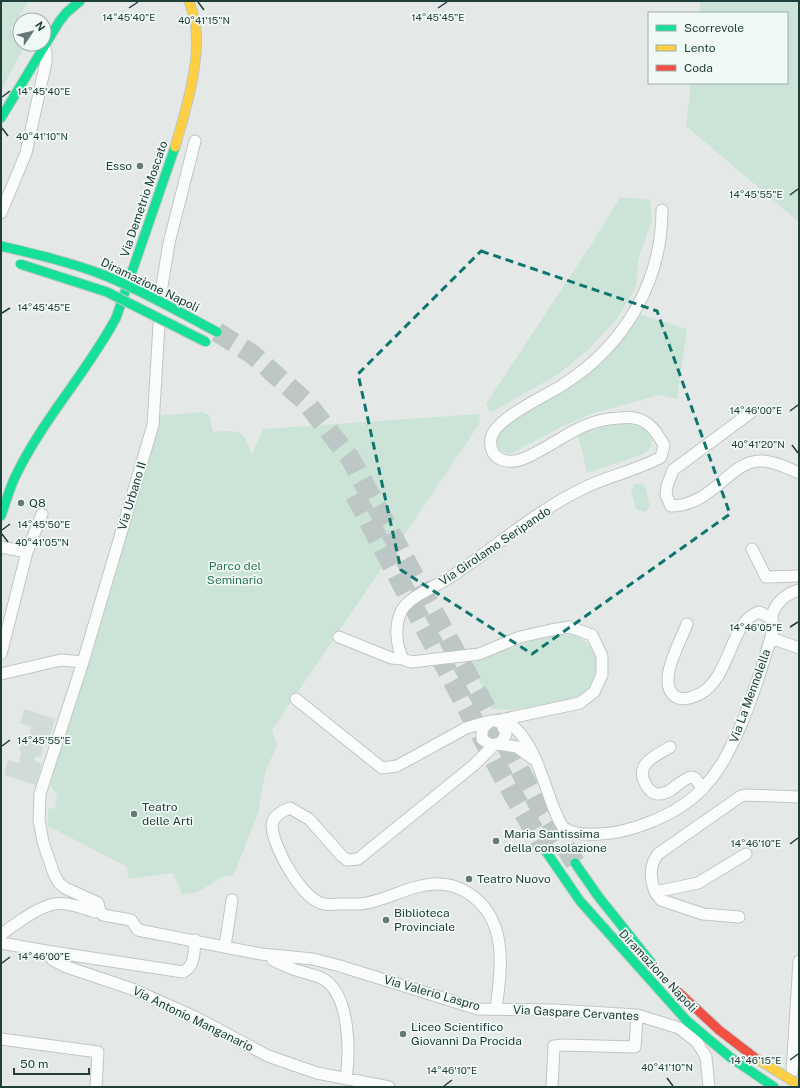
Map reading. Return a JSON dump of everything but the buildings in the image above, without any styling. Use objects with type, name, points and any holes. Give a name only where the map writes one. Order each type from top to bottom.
[{"type":"main road","points":[[52,33],[66,13],[80,1]]},
{"type":"main road","name":"Via Demetrio Moscato","points":[[1,516],[16,474],[27,455],[81,371],[103,342],[116,318],[174,153],[187,104],[196,44],[195,16],[189,1]]},
{"type":"main road","points":[[1,118],[40,52]]},
{"type":"main road","name":"Diramazione Napoli","points":[[1,246],[60,260],[103,275],[162,302],[217,332]]},
{"type":"main road","name":"Diramazione Napoli","points":[[8,261],[72,279],[107,292],[211,345]]},
{"type":"main road","name":"Diramazione Napoli","points":[[545,850],[580,901],[666,999],[708,1040],[749,1071],[774,1087]]},
{"type":"main road","name":"Diramazione Napoli","points":[[575,863],[624,930],[662,975]]},
{"type":"main road","name":"Diramazione Napoli","points":[[674,988],[733,1042],[756,1060],[799,1085]]},
{"type":"street","points":[[1,213],[22,166],[46,62],[46,52]]},
{"type":"street","points":[[161,292],[169,243],[195,141]]},
{"type":"street","name":"Via Girolamo Seripando","points":[[403,659],[399,652],[397,620],[407,603],[450,577],[528,521],[582,488],[648,464],[660,457],[664,446],[655,431],[645,422],[630,417],[604,418],[577,427],[526,458],[510,462],[496,458],[490,450],[491,437],[499,425],[512,414],[565,384],[600,355],[624,329],[641,303],[660,246],[662,210]]},
{"type":"street","name":"Via Urbano II","points":[[100,911],[98,903],[65,888],[59,883],[54,874],[43,842],[39,820],[40,794],[83,662],[153,426],[159,325]]},
{"type":"street","points":[[750,413],[673,470],[666,495],[671,506],[684,506],[704,497],[744,464],[761,460],[799,473]]},
{"type":"street","points":[[1,654],[27,552],[42,514]]},
{"type":"street","points":[[1,547],[27,552]]},
{"type":"street","points":[[752,549],[766,577],[799,576]]},
{"type":"street","name":"Via La Mennolella","points":[[495,722],[515,728],[528,743],[559,821],[564,827],[573,832],[597,835],[628,831],[672,811],[703,789],[716,774],[735,740],[771,638],[774,610],[780,600],[799,590]]},
{"type":"street","points":[[687,624],[673,659],[667,683],[671,693],[679,698],[692,697],[706,690],[713,683],[725,665],[747,618],[759,612],[772,618]]},
{"type":"street","points":[[296,699],[382,768],[397,766],[466,728],[531,715],[580,703],[594,692],[602,675],[602,656],[592,635],[570,627],[520,637],[479,654],[419,662],[410,662],[403,659],[391,658],[339,637]]},
{"type":"street","points":[[771,638],[799,648]]},
{"type":"street","points":[[1,674],[61,660],[83,662]]},
{"type":"street","points":[[466,728],[474,729],[481,734],[487,744],[499,742],[531,715]]},
{"type":"street","points":[[474,765],[481,748],[481,734],[495,722]]},
{"type":"street","points":[[495,722],[505,730],[499,742]]},
{"type":"street","name":"Via La Mennolella","points":[[499,742],[523,749],[536,761]]},
{"type":"street","name":"Via Valerio Laspro","points":[[261,954],[313,959],[478,1009],[496,1008],[499,942],[493,918],[477,899],[463,889],[441,884],[423,885],[362,904],[324,904],[311,898],[298,885],[280,850],[272,826],[275,817],[290,808],[309,819],[347,860],[358,859],[474,765],[499,742]]},
{"type":"street","points":[[670,748],[646,761],[643,766],[642,772],[644,780],[649,790],[657,794],[666,793],[691,777],[694,778],[703,789]]},
{"type":"street","points":[[739,917],[703,914],[661,900],[655,892],[651,882],[652,863],[658,854],[741,796],[799,797]]},
{"type":"street","points":[[655,892],[698,883],[746,854]]},
{"type":"street","points":[[225,946],[232,900]]},
{"type":"street","points":[[1,936],[43,906],[66,903],[95,912],[100,911],[108,917],[131,920],[138,930],[261,954],[293,969],[311,974],[325,980],[336,990],[342,1008],[347,1038],[349,1059],[346,1079]]},
{"type":"street","points":[[46,952],[183,972],[193,963],[195,940]]},
{"type":"street","name":"Via Antonio Manganario","points":[[1,943],[46,952],[53,960],[64,966],[132,989],[197,1018],[268,1056],[310,1071],[389,1087]]},
{"type":"street","points":[[792,1072],[799,961]]},
{"type":"street","name":"Via Gaspare Cervantes","points":[[496,1008],[638,1014],[679,1028],[698,1042],[706,1057],[709,1087]]},
{"type":"street","points":[[552,1087],[554,1046],[635,1047],[638,1014]]},
{"type":"street","points":[[1,1039],[98,1052],[96,1087]]},
{"type":"highlighted area","points":[[481,251],[657,311],[730,514],[532,654],[401,570],[358,374]]},
{"type":"shaded area","points":[[24,709],[55,719],[49,740],[42,738],[40,744],[43,745],[41,756],[35,757],[34,761],[42,764],[36,785],[4,775],[8,760],[19,763],[22,751],[19,750],[22,739],[28,740],[31,727],[20,723]]},
{"type":"green space","points":[[1,1],[29,1],[22,12],[12,12],[12,52],[21,52],[1,91]]},
{"type":"green space","points":[[700,1],[799,1],[799,222],[686,126],[691,84],[788,84],[788,12],[699,12]]},
{"type":"green space","points":[[620,197],[650,200],[652,221],[638,260],[636,287],[616,320],[588,350],[557,375],[490,413],[486,404],[596,237]]},
{"type":"green space","points":[[638,314],[687,329],[677,399],[659,395],[594,413],[565,425],[510,454],[504,452],[498,447],[498,436],[503,427],[618,343],[632,326]]},
{"type":"green space","name":"Parco del Seminario","points":[[203,412],[209,415],[213,432],[229,431],[239,433],[246,440],[252,455],[263,429],[479,414],[480,423],[272,730],[277,745],[265,773],[258,813],[234,875],[222,877],[198,892],[182,895],[173,873],[128,879],[127,867],[48,826],[48,809],[55,808],[57,795],[49,783],[156,416]]},
{"type":"green space","points":[[616,423],[635,425],[646,430],[652,441],[649,449],[641,455],[587,473],[578,434]]},
{"type":"green space","points":[[635,484],[642,484],[646,488],[650,507],[645,512],[636,509],[631,490]]},
{"type":"green space","points":[[572,634],[582,639],[589,646],[594,654],[596,663],[596,672],[593,681],[581,698],[513,710],[491,709],[472,663],[539,638]]},
{"type":"tunnel","points":[[217,332],[252,354],[306,402],[350,458],[537,802],[575,863]]},
{"type":"tunnel","points":[[355,495],[501,773],[545,850]]},
{"type":"traffic: fast","points":[[1,118],[59,22],[66,13],[80,1]]},
{"type":"traffic: fast","points":[[1,516],[12,483],[28,453],[105,338],[116,318],[175,147]]},
{"type":"traffic: fast","points":[[1,246],[39,255],[101,274],[146,294],[217,332]]},
{"type":"traffic: fast","points":[[20,264],[107,292],[206,342]]},
{"type":"traffic: fast","points":[[545,850],[580,901],[687,1021],[730,1057],[774,1087]]},
{"type":"traffic: fast","points":[[575,863],[598,896],[653,965]]},
{"type":"traffic: slow","points":[[175,147],[191,85],[196,52],[197,36],[189,1]]},
{"type":"traffic: slow","points":[[754,1057],[799,1085]]},
{"type":"traffic: jam","points":[[676,990],[719,1030],[754,1057]]},
{"type":"place","name":"Esso","points":[[140,166]]},
{"type":"place","name":"Q8","points":[[21,503]]},
{"type":"place","name":"Teatro delle Arti","points":[[134,814]]},
{"type":"place","name":"Maria Santissima della consolazione","points":[[496,841]]},
{"type":"place","name":"Teatro Nuovo","points":[[469,879]]},
{"type":"place","name":"Biblioteca Provinciale","points":[[386,920]]},
{"type":"place","name":"Liceo Scientifico Giovanni Da Procida","points":[[403,1034]]}]
